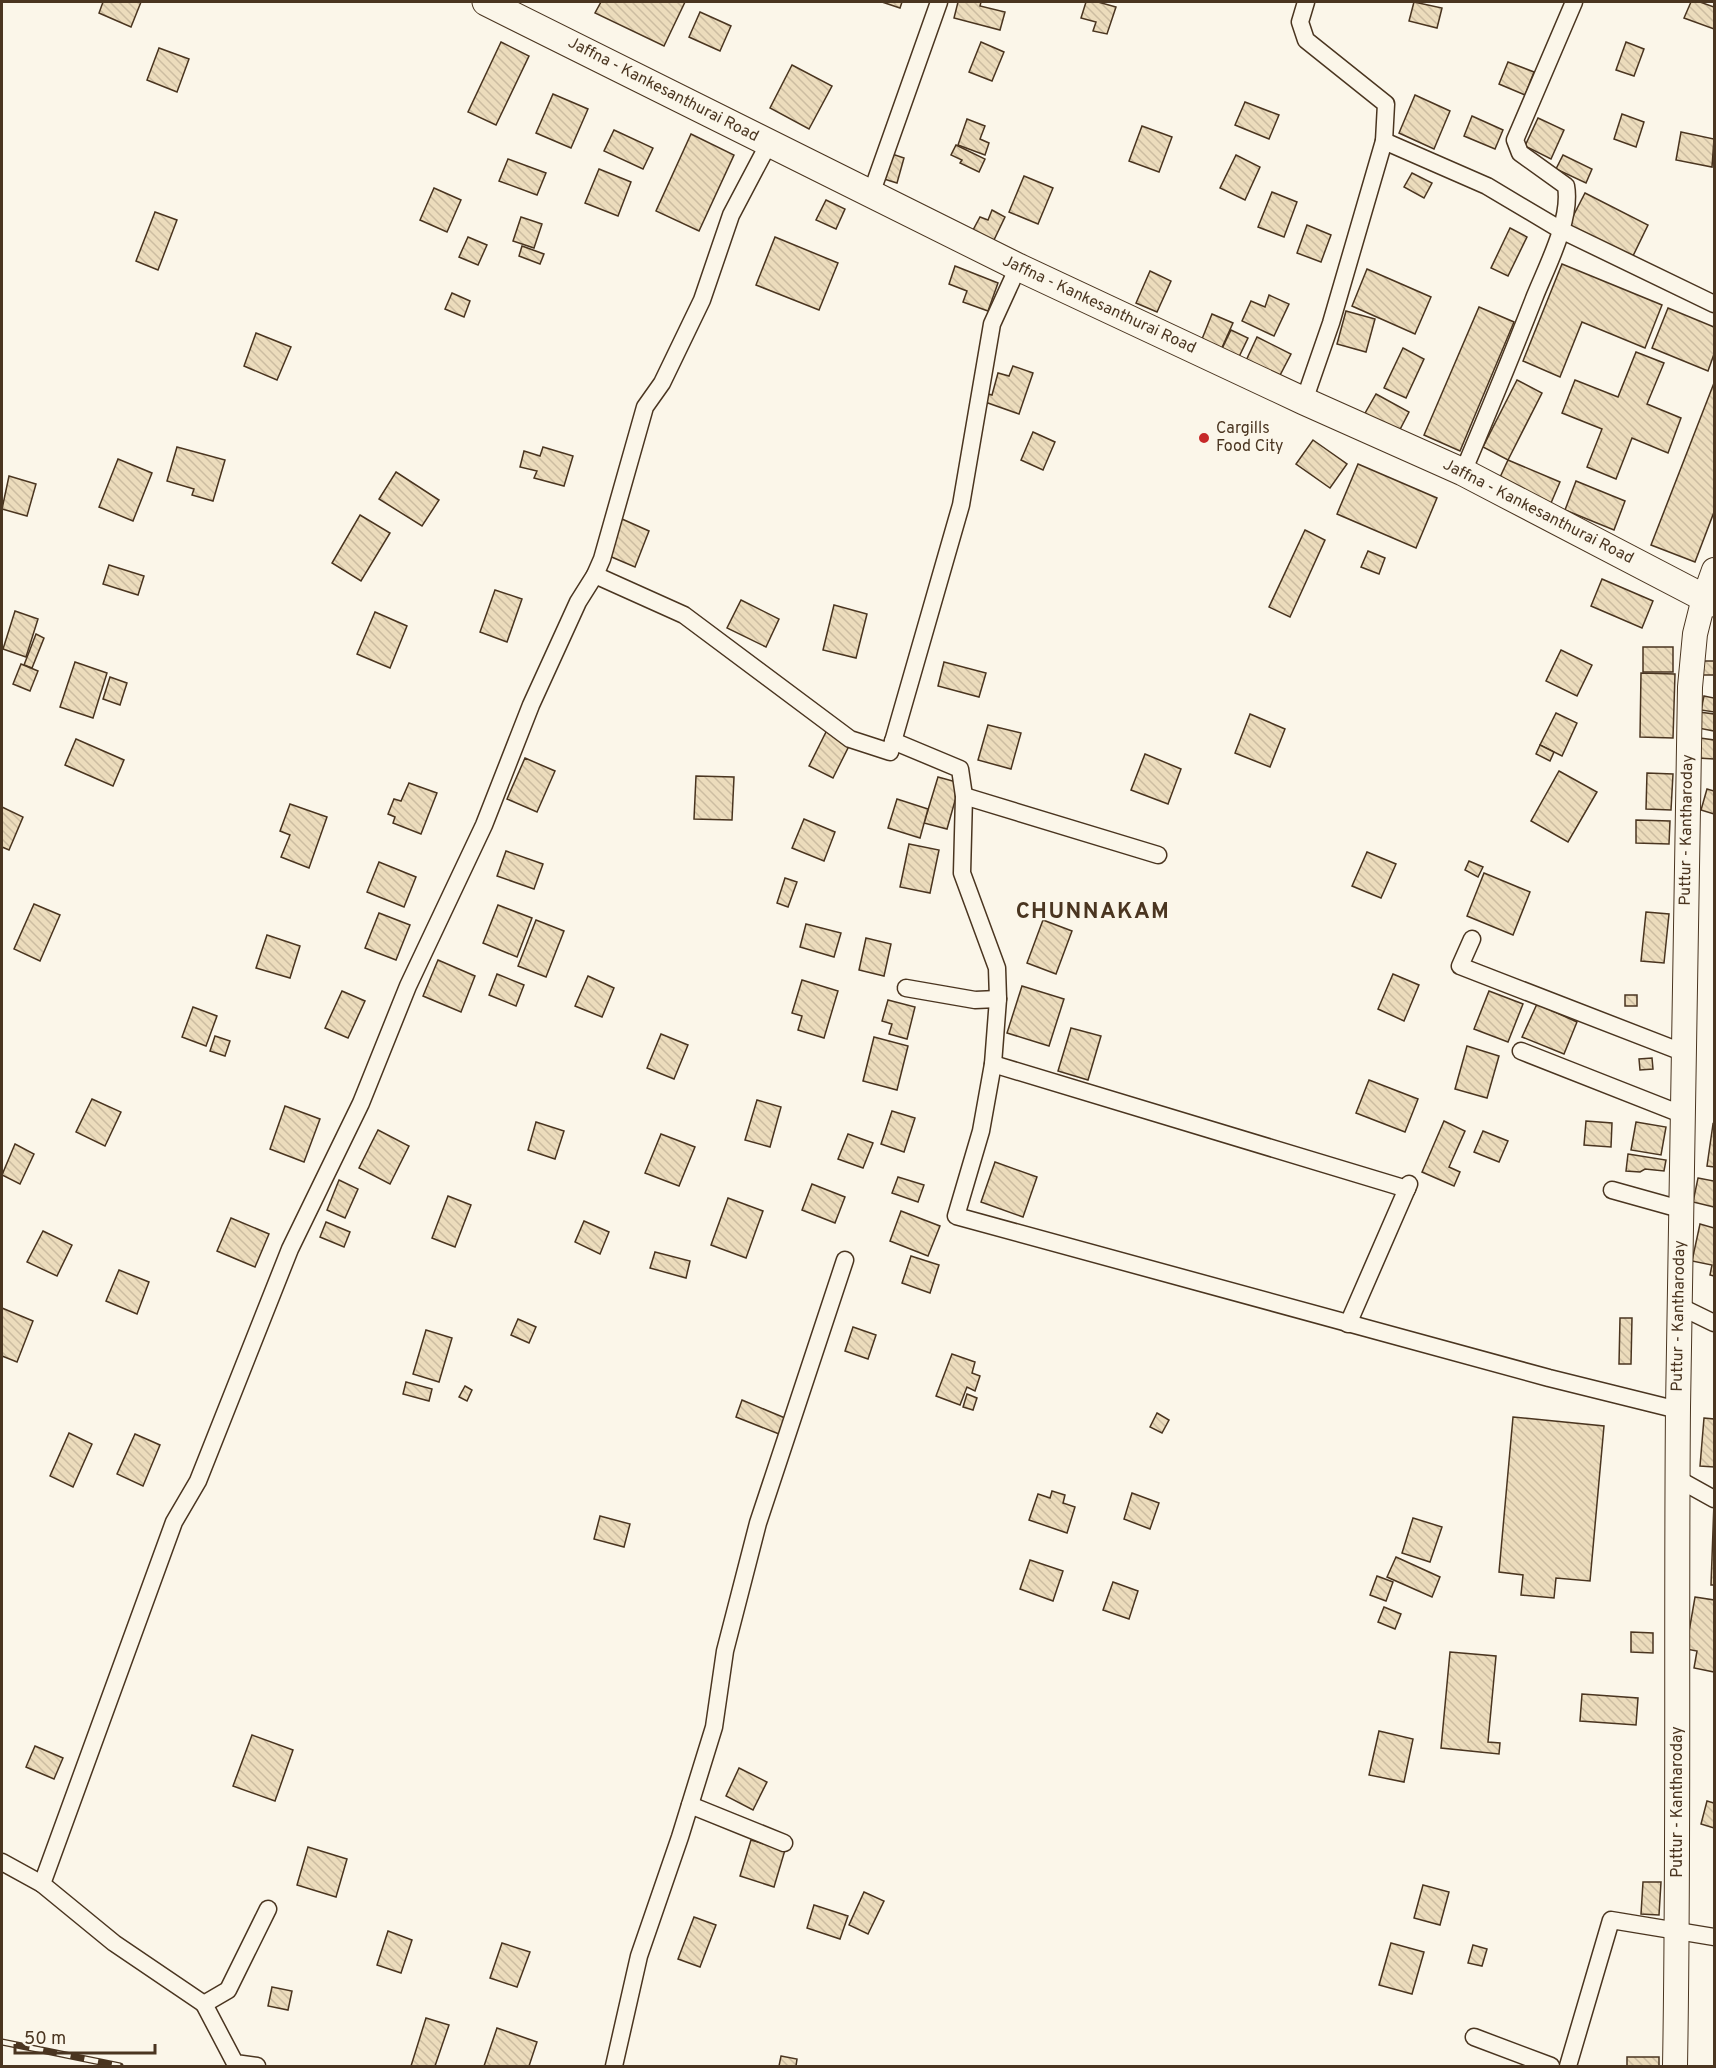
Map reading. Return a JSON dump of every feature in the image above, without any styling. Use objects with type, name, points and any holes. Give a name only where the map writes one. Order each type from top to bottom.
[{"type":"main road","name":"Jaffna - Kankesanthurai Road","points":[[486,2],[1018,267],[1304,401],[1463,472],[1709,601]]},
{"type":"main road","name":"Puttur - Kantharoday","points":[[1675,2067],[1681,1114],[1690,687],[1695,634],[1709,601],[1714,570]]},
{"type":"street","points":[[871,194],[939,2]]},
{"type":"street","points":[[1304,401],[1331,323],[1384,141],[1386,104],[1306,40],[1300,22],[1305,2]]},
{"type":"street","points":[[1463,472],[1507,369],[1561,230],[1568,195],[1566,186],[1520,153],[1515,140],[1574,2]]},
{"type":"street","points":[[1384,141],[1487,186],[1561,230],[1714,304]]},
{"type":"street","points":[[42,1884],[174,1522],[198,1481],[290,1249],[362,1103],[408,986],[484,825],[531,705],[578,602],[602,559],[645,407],[662,383],[702,300],[731,215],[769,143]]},
{"type":"street","points":[[595,574],[684,615],[850,739],[890,752],[961,505],[992,324],[1018,267]]},
{"type":"street","points":[[893,741],[960,769],[964,796],[962,873],[997,968],[998,999],[993,1064],[981,1131],[956,1216],[1348,1324],[1678,1410]]},
{"type":"street","points":[[964,796],[1158,855]]},
{"type":"street","points":[[1472,939],[1460,966],[1682,1052]]},
{"type":"street","points":[[906,988],[975,1000],[998,999]]},
{"type":"street","points":[[1521,1051],[1681,1114]]},
{"type":"street","points":[[993,1064],[1408,1187],[1348,1324]]},
{"type":"street","points":[[1612,1190],[1680,1209]]},
{"type":"street","points":[[614,2067],[639,1956],[714,1727],[725,1651],[758,1522],[845,1260]]},
{"type":"street","points":[[1679,1306],[1714,1323]]},
{"type":"street","points":[[1678,1479],[1714,1499]]},
{"type":"street","points":[[690,1805],[784,1843]]},
{"type":"street","points":[[2,1862],[42,1884],[114,1943],[204,2004],[237,2065],[257,2067]]},
{"type":"street","points":[[204,2004],[228,1990],[268,1909]]},
{"type":"street","points":[[1568,2067],[1611,1920],[1714,1937]]},
{"type":"street","points":[[1474,2037],[1551,2067]]},
{"type":"building","points":[[103,2],[141,2],[131,27],[99,13]]},
{"type":"building","points":[[601,2],[685,2],[664,46],[595,13]]},
{"type":"building","points":[[882,2],[902,2],[900,8]]},
{"type":"building","points":[[958,2],[981,2],[980,6],[1005,12],[1000,30],[954,18]]},
{"type":"building","points":[[1086,2],[1098,2],[1116,7],[1107,34],[1093,31],[1096,22],[1081,18]]},
{"type":"building","points":[[1414,2],[1442,8],[1437,28],[1409,21]]},
{"type":"building","points":[[1691,2],[1700,2],[1714,7],[1714,29],[1684,18]]},
{"type":"building","points":[[700,12],[731,26],[720,51],[689,37]]},
{"type":"building","points":[[501,42],[529,56],[496,125],[468,112]]},
{"type":"building","points":[[981,42],[1004,52],[992,81],[969,72]]},
{"type":"building","points":[[1626,42],[1644,49],[1634,76],[1616,70]]},
{"type":"building","points":[[159,48],[189,59],[177,92],[147,80]]},
{"type":"building","points":[[1508,62],[1534,72],[1525,95],[1499,84]]},
{"type":"building","points":[[792,65],[832,86],[809,129],[770,108]]},
{"type":"building","points":[[553,94],[588,109],[571,148],[536,133]]},
{"type":"building","points":[[1415,95],[1450,111],[1434,149],[1399,133]]},
{"type":"building","points":[[1245,102],[1279,115],[1269,139],[1235,125]]},
{"type":"building","points":[[1622,114],[1644,122],[1636,147],[1614,139]]},
{"type":"building","points":[[1472,116],[1503,130],[1495,149],[1464,136]]},
{"type":"building","points":[[1538,118],[1564,130],[1551,159],[1525,146]]},
{"type":"building","points":[[967,119],[985,126],[980,139],[989,143],[985,155],[958,145]]},
{"type":"building","points":[[1142,126],[1172,137],[1159,172],[1129,161]]},
{"type":"building","points":[[614,130],[653,148],[643,169],[604,151]]},
{"type":"building","points":[[1681,132],[1714,139],[1712,167],[1676,160]]},
{"type":"building","points":[[691,134],[734,155],[699,231],[656,211]]},
{"type":"building","points":[[956,145],[985,159],[979,172],[960,163],[962,160],[951,155]]},
{"type":"building","points":[[892,154],[904,158],[897,183],[884,179]]},
{"type":"building","points":[[1236,155],[1260,167],[1245,200],[1220,188]]},
{"type":"building","points":[[1563,155],[1592,169],[1586,183],[1556,169]]},
{"type":"building","points":[[508,159],[546,173],[537,195],[499,181]]},
{"type":"building","points":[[599,169],[631,182],[618,216],[585,203]]},
{"type":"building","points":[[1412,173],[1432,183],[1424,198],[1404,187]]},
{"type":"building","points":[[1024,176],[1053,188],[1038,224],[1009,212]]},
{"type":"building","points":[[434,188],[461,200],[447,232],[420,220]]},
{"type":"building","points":[[1272,192],[1297,202],[1284,237],[1258,227]]},
{"type":"building","points":[[1585,193],[1648,225],[1631,260],[1567,228]]},
{"type":"building","points":[[826,200],[845,209],[836,229],[816,220]]},
{"type":"building","points":[[992,210],[1005,217],[993,242],[972,232],[980,217],[988,220]]},
{"type":"building","points":[[155,212],[177,220],[158,270],[136,261]]},
{"type":"building","points":[[521,217],[542,224],[534,248],[513,241]]},
{"type":"building","points":[[1307,225],[1331,235],[1321,262],[1297,253]]},
{"type":"building","points":[[1510,228],[1527,237],[1508,276],[1491,268]]},
{"type":"building","points":[[468,237],[487,245],[478,265],[459,257]]},
{"type":"building","points":[[775,237],[838,263],[819,310],[756,285]]},
{"type":"building","points":[[522,246],[544,254],[540,264],[519,256]]},
{"type":"building","points":[[1562,264],[1662,305],[1645,348],[1582,322],[1560,377],[1523,361]]},
{"type":"building","points":[[955,266],[998,283],[988,311],[963,302],[967,291],[949,284]]},
{"type":"building","points":[[1367,269],[1431,297],[1415,334],[1352,306]]},
{"type":"building","points":[[1150,271],[1171,281],[1157,312],[1136,303]]},
{"type":"building","points":[[452,293],[470,301],[464,317],[445,309]]},
{"type":"building","points":[[1269,295],[1289,304],[1274,336],[1242,321],[1251,301],[1265,307]]},
{"type":"building","points":[[1479,307],[1514,322],[1460,451],[1424,435]]},
{"type":"building","points":[[1668,308],[1714,327],[1714,354],[1708,371],[1652,348]]},
{"type":"building","points":[[1346,311],[1375,319],[1366,352],[1337,344]]},
{"type":"building","points":[[1212,314],[1233,323],[1220,352],[1200,344]]},
{"type":"building","points":[[1231,330],[1248,338],[1236,363],[1219,355]]},
{"type":"building","points":[[256,333],[291,347],[277,380],[244,366]]},
{"type":"building","points":[[1257,337],[1291,354],[1277,381],[1244,365]]},
{"type":"building","points":[[1403,348],[1424,359],[1406,398],[1384,388]]},
{"type":"building","points":[[1636,352],[1664,363],[1647,404],[1681,418],[1668,453],[1632,438],[1616,479],[1587,467],[1602,429],[1562,413],[1575,380],[1618,397]]},
{"type":"building","points":[[1013,366],[1033,373],[1019,414],[985,402],[988,394],[992,395],[998,373],[1009,376]]},
{"type":"building","points":[[1517,380],[1542,393],[1508,460],[1483,447]]},
{"type":"building","points":[[1714,383],[1714,512],[1695,562],[1651,545]]},
{"type":"building","points":[[1376,394],[1409,412],[1394,441],[1360,422]]},
{"type":"building","points":[[1033,432],[1055,442],[1043,470],[1021,460]]},
{"type":"building","points":[[1313,440],[1347,464],[1330,488],[1296,464]]},
{"type":"building","points":[[177,447],[225,460],[213,501],[192,495],[194,489],[167,481]]},
{"type":"building","points":[[543,447],[573,456],[564,486],[534,478],[537,471],[520,467],[524,451],[540,456]]},
{"type":"building","points":[[118,459],[152,473],[133,521],[99,507]]},
{"type":"building","points":[[1508,460],[1560,482],[1548,510],[1496,486]]},
{"type":"building","points":[[1358,464],[1437,498],[1416,548],[1337,514]]},
{"type":"building","points":[[396,472],[439,500],[422,526],[379,499]]},
{"type":"building","points":[[9,476],[36,484],[27,516],[2,509]]},
{"type":"building","points":[[1576,481],[1625,501],[1614,530],[1565,510]]},
{"type":"building","points":[[360,515],[390,533],[361,581],[332,563]]},
{"type":"building","points":[[622,519],[649,531],[635,567],[607,555]]},
{"type":"building","points":[[1305,530],[1325,540],[1290,617],[1269,607]]},
{"type":"building","points":[[1368,551],[1385,558],[1379,574],[1361,567]]},
{"type":"building","points":[[109,565],[144,576],[138,595],[103,584]]},
{"type":"building","points":[[1602,579],[1653,601],[1642,628],[1591,606]]},
{"type":"building","points":[[495,590],[522,599],[507,642],[480,632]]},
{"type":"building","points":[[741,600],[779,619],[766,647],[727,628]]},
{"type":"building","points":[[834,605],[867,614],[856,658],[823,650]]},
{"type":"building","points":[[15,611],[38,619],[26,657],[3,649]]},
{"type":"building","points":[[375,612],[407,626],[390,668],[357,654]]},
{"type":"building","points":[[36,634],[44,638],[32,668],[24,665]]},
{"type":"building","points":[[1643,647],[1673,647],[1673,672],[1643,672]]},
{"type":"building","points":[[1561,650],[1592,665],[1577,696],[1546,681]]},
{"type":"building","points":[[1703,661],[1714,661],[1714,675],[1702,675]]},
{"type":"building","points":[[75,662],[107,673],[93,718],[60,707]]},
{"type":"building","points":[[944,662],[986,673],[979,697],[938,686]]},
{"type":"building","points":[[21,664],[38,671],[30,691],[13,684]]},
{"type":"building","points":[[1641,673],[1675,674],[1673,738],[1640,737]]},
{"type":"building","points":[[110,677],[127,683],[120,705],[103,699]]},
{"type":"building","points":[[1704,696],[1714,698],[1714,712],[1701,710]]},
{"type":"building","points":[[1699,712],[1714,714],[1714,731],[1698,728]]},
{"type":"building","points":[[1556,713],[1577,723],[1562,756],[1540,745]]},
{"type":"building","points":[[1250,714],[1285,729],[1270,767],[1235,753]]},
{"type":"building","points":[[988,725],[1021,733],[1011,769],[978,760]]},
{"type":"building","points":[[827,730],[851,742],[833,778],[809,766]]},
{"type":"building","points":[[1700,738],[1714,740],[1714,759],[1698,758]]},
{"type":"building","points":[[76,739],[124,760],[113,786],[65,765]]},
{"type":"building","points":[[1540,745],[1554,752],[1550,761],[1536,754]]},
{"type":"building","points":[[1145,754],[1181,769],[1168,804],[1131,790]]},
{"type":"building","points":[[525,758],[555,771],[537,812],[507,799]]},
{"type":"building","points":[[1559,771],[1597,792],[1568,842],[1531,821]]},
{"type":"building","points":[[1647,773],[1673,774],[1671,810],[1646,809]]},
{"type":"building","points":[[696,776],[734,777],[732,820],[694,819]]},
{"type":"building","points":[[938,777],[960,783],[947,829],[924,823]]},
{"type":"building","points":[[409,783],[437,793],[421,834],[393,823],[395,817],[388,814],[394,799],[401,801]]},
{"type":"building","points":[[1707,789],[1714,791],[1714,814],[1701,810]]},
{"type":"building","points":[[897,799],[928,809],[920,838],[888,828]]},
{"type":"building","points":[[290,804],[327,817],[309,868],[281,857],[290,835],[280,831]]},
{"type":"building","points":[[2,807],[23,817],[9,850],[2,847]]},
{"type":"building","points":[[804,819],[835,832],[824,861],[792,848]]},
{"type":"building","points":[[1636,820],[1670,821],[1669,844],[1636,843]]},
{"type":"building","points":[[909,844],[939,850],[930,893],[900,887]]},
{"type":"building","points":[[506,851],[543,864],[534,889],[497,876]]},
{"type":"building","points":[[1367,852],[1396,864],[1381,898],[1352,886]]},
{"type":"building","points":[[1469,861],[1483,867],[1478,877],[1465,870]]},
{"type":"building","points":[[379,862],[416,877],[404,907],[367,892]]},
{"type":"building","points":[[1484,873],[1530,892],[1513,935],[1467,916]]},
{"type":"building","points":[[785,878],[797,882],[788,907],[777,903]]},
{"type":"building","points":[[34,904],[60,915],[40,961],[14,949]]},
{"type":"building","points":[[498,905],[532,918],[517,957],[483,943]]},
{"type":"building","points":[[1646,912],[1669,914],[1664,963],[1641,961]]},
{"type":"building","points":[[379,913],[410,925],[396,960],[365,948]]},
{"type":"building","points":[[536,920],[564,931],[546,977],[518,966]]},
{"type":"building","points":[[1043,920],[1072,931],[1056,974],[1027,963]]},
{"type":"building","points":[[806,924],[841,933],[834,957],[800,947]]},
{"type":"building","points":[[267,935],[300,946],[290,978],[256,968]]},
{"type":"building","points":[[866,938],[891,944],[884,976],[859,970]]},
{"type":"building","points":[[438,960],[475,976],[461,1012],[423,996]]},
{"type":"building","points":[[497,974],[524,985],[516,1006],[489,995]]},
{"type":"building","points":[[1393,974],[1419,985],[1404,1021],[1378,1009]]},
{"type":"building","points":[[588,976],[614,988],[602,1017],[575,1006]]},
{"type":"building","points":[[802,980],[838,991],[824,1038],[798,1030],[802,1016],[792,1013]]},
{"type":"building","points":[[1022,986],[1064,999],[1049,1046],[1007,1033]]},
{"type":"building","points":[[342,991],[365,1001],[348,1038],[325,1028]]},
{"type":"building","points":[[1489,991],[1523,1004],[1508,1042],[1474,1029]]},
{"type":"building","points":[[1625,995],[1637,995],[1637,1006],[1625,1006]]},
{"type":"building","points":[[888,1000],[915,1007],[907,1039],[889,1034],[892,1024],[882,1021]]},
{"type":"building","points":[[1537,1004],[1577,1022],[1564,1054],[1522,1037]]},
{"type":"building","points":[[193,1007],[217,1016],[206,1046],[182,1037]]},
{"type":"building","points":[[1071,1028],[1101,1036],[1088,1080],[1058,1071]]},
{"type":"building","points":[[661,1034],[688,1045],[674,1079],[647,1068]]},
{"type":"building","points":[[215,1036],[230,1041],[225,1056],[210,1051]]},
{"type":"building","points":[[874,1037],[908,1046],[897,1090],[863,1081]]},
{"type":"building","points":[[1467,1046],[1499,1056],[1487,1098],[1455,1089]]},
{"type":"building","points":[[1652,1058],[1653,1069],[1640,1070],[1639,1059]]},
{"type":"building","points":[[1369,1080],[1418,1099],[1405,1132],[1356,1113]]},
{"type":"building","points":[[92,1099],[121,1112],[105,1146],[76,1132]]},
{"type":"building","points":[[757,1100],[781,1107],[770,1147],[745,1140]]},
{"type":"building","points":[[285,1106],[320,1119],[304,1162],[270,1149]]},
{"type":"building","points":[[892,1111],[915,1118],[904,1152],[881,1144]]},
{"type":"building","points":[[1444,1121],[1465,1131],[1449,1167],[1460,1172],[1454,1186],[1422,1172]]},
{"type":"building","points":[[1586,1121],[1612,1123],[1611,1147],[1584,1145]]},
{"type":"building","points":[[536,1122],[564,1131],[555,1159],[528,1150]]},
{"type":"building","points":[[1636,1122],[1666,1127],[1661,1155],[1631,1150]]},
{"type":"building","points":[[1714,1125],[1714,1167],[1707,1166]]},
{"type":"building","points":[[378,1130],[409,1146],[390,1184],[359,1168]]},
{"type":"building","points":[[1483,1131],[1508,1141],[1499,1162],[1474,1152]]},
{"type":"building","points":[[661,1134],[695,1147],[679,1186],[645,1173]]},
{"type":"building","points":[[848,1134],[873,1143],[863,1168],[838,1159]]},
{"type":"building","points":[[15,1144],[34,1154],[20,1184],[2,1175]]},
{"type":"building","points":[[1628,1154],[1666,1160],[1664,1171],[1645,1169],[1640,1172],[1626,1171]]},
{"type":"building","points":[[995,1162],[1037,1177],[1023,1217],[981,1202]]},
{"type":"building","points":[[898,1177],[924,1185],[918,1202],[892,1193]]},
{"type":"building","points":[[1698,1178],[1714,1181],[1714,1207],[1693,1202]]},
{"type":"building","points":[[339,1180],[358,1189],[345,1218],[327,1210]]},
{"type":"building","points":[[812,1184],[845,1197],[835,1223],[802,1210]]},
{"type":"building","points":[[448,1196],[471,1205],[455,1247],[432,1238]]},
{"type":"building","points":[[728,1198],[763,1211],[746,1258],[711,1245]]},
{"type":"building","points":[[901,1211],[940,1226],[928,1256],[890,1241]]},
{"type":"building","points":[[231,1218],[269,1234],[255,1267],[217,1251]]},
{"type":"building","points":[[584,1221],[609,1232],[600,1254],[575,1242]]},
{"type":"building","points":[[326,1222],[350,1232],[344,1247],[320,1237]]},
{"type":"building","points":[[1700,1224],[1714,1228],[1714,1276],[1710,1275],[1712,1265],[1692,1261]]},
{"type":"building","points":[[43,1231],[72,1245],[57,1276],[27,1262]]},
{"type":"building","points":[[655,1252],[690,1261],[686,1278],[650,1268]]},
{"type":"building","points":[[911,1256],[939,1265],[930,1293],[902,1283]]},
{"type":"building","points":[[119,1270],[149,1282],[137,1314],[106,1301]]},
{"type":"building","points":[[2,1308],[33,1321],[17,1362],[2,1356]]},
{"type":"building","points":[[1620,1318],[1632,1318],[1631,1364],[1619,1364]]},
{"type":"building","points":[[518,1319],[536,1327],[529,1343],[511,1335]]},
{"type":"building","points":[[853,1327],[876,1335],[868,1359],[845,1351]]},
{"type":"building","points":[[426,1330],[452,1338],[439,1382],[413,1374]]},
{"type":"building","points":[[952,1354],[975,1362],[972,1373],[980,1376],[975,1391],[967,1387],[960,1405],[936,1396]]},
{"type":"building","points":[[406,1382],[432,1389],[429,1401],[403,1394]]},
{"type":"building","points":[[465,1386],[472,1390],[467,1401],[459,1397]]},
{"type":"building","points":[[967,1394],[977,1398],[973,1410],[963,1407]]},
{"type":"building","points":[[742,1400],[785,1418],[779,1434],[736,1417]]},
{"type":"building","points":[[1157,1413],[1169,1420],[1162,1433],[1150,1427]]},
{"type":"building","points":[[1513,1417],[1604,1426],[1590,1581],[1556,1578],[1554,1598],[1521,1595],[1523,1575],[1499,1572]]},
{"type":"building","points":[[1704,1418],[1714,1419],[1714,1467],[1700,1466]]},
{"type":"building","points":[[69,1433],[92,1444],[73,1487],[50,1476]]},
{"type":"building","points":[[135,1434],[160,1445],[143,1486],[117,1474]]},
{"type":"building","points":[[1052,1491],[1065,1495],[1063,1503],[1075,1507],[1067,1533],[1029,1520],[1038,1494],[1050,1498]]},
{"type":"building","points":[[1132,1493],[1159,1503],[1150,1529],[1124,1519]]},
{"type":"building","points":[[1714,1503],[1714,1585],[1711,1585]]},
{"type":"building","points":[[600,1516],[630,1524],[624,1547],[594,1539]]},
{"type":"building","points":[[1413,1518],[1442,1527],[1430,1562],[1402,1553]]},
{"type":"building","points":[[1396,1557],[1440,1577],[1432,1597],[1387,1577]]},
{"type":"building","points":[[1030,1560],[1063,1571],[1053,1601],[1020,1589]]},
{"type":"building","points":[[1377,1576],[1393,1582],[1386,1601],[1370,1595]]},
{"type":"building","points":[[1113,1582],[1138,1591],[1129,1619],[1103,1610]]},
{"type":"building","points":[[1695,1597],[1714,1600],[1714,1672],[1694,1668],[1697,1651],[1686,1649]]},
{"type":"building","points":[[1384,1607],[1401,1614],[1395,1629],[1378,1622]]},
{"type":"building","points":[[1631,1632],[1653,1633],[1653,1653],[1631,1652]]},
{"type":"building","points":[[1450,1652],[1496,1656],[1488,1742],[1500,1743],[1499,1754],[1441,1748]]},
{"type":"building","points":[[1582,1694],[1638,1698],[1636,1725],[1580,1721]]},
{"type":"building","points":[[1379,1731],[1413,1739],[1404,1782],[1369,1775]]},
{"type":"building","points":[[252,1735],[293,1750],[275,1801],[233,1786]]},
{"type":"building","points":[[35,1746],[63,1758],[54,1779],[26,1767]]},
{"type":"building","points":[[739,1768],[767,1782],[753,1810],[726,1796]]},
{"type":"building","points":[[1707,1801],[1714,1803],[1714,1828],[1701,1824]]},
{"type":"building","points":[[751,1840],[785,1850],[774,1887],[740,1876]]},
{"type":"building","points":[[308,1847],[347,1859],[336,1897],[297,1885]]},
{"type":"building","points":[[1643,1882],[1661,1882],[1659,1915],[1641,1914]]},
{"type":"building","points":[[1423,1885],[1449,1892],[1440,1925],[1414,1918]]},
{"type":"building","points":[[864,1892],[884,1901],[868,1934],[849,1925]]},
{"type":"building","points":[[814,1905],[848,1916],[840,1939],[807,1928]]},
{"type":"building","points":[[694,1917],[716,1925],[700,1967],[678,1959]]},
{"type":"building","points":[[388,1931],[412,1940],[401,1973],[377,1965]]},
{"type":"building","points":[[502,1943],[530,1952],[517,1987],[490,1978]]},
{"type":"building","points":[[1391,1943],[1424,1952],[1412,1994],[1379,1985]]},
{"type":"building","points":[[1473,1945],[1487,1949],[1482,1966],[1468,1963]]},
{"type":"building","points":[[272,1987],[292,1991],[288,2010],[268,2006]]},
{"type":"building","points":[[426,2018],[449,2025],[435,2066],[411,2066]]},
{"type":"building","points":[[497,2028],[537,2042],[529,2066],[484,2066]]},
{"type":"building","points":[[781,2056],[797,2059],[796,2066],[779,2066]]},
{"type":"building","points":[[1627,2057],[1659,2057],[1659,2066],[1627,2066]]},
{"type":"railway","points":[[2,2042],[120,2066]]},
{"type":"place","name":"Cargills Food City","points":[[1204,438]]},
{"type":"district","name":"CHUNNAKAM","points":[[1093,912]]}]
